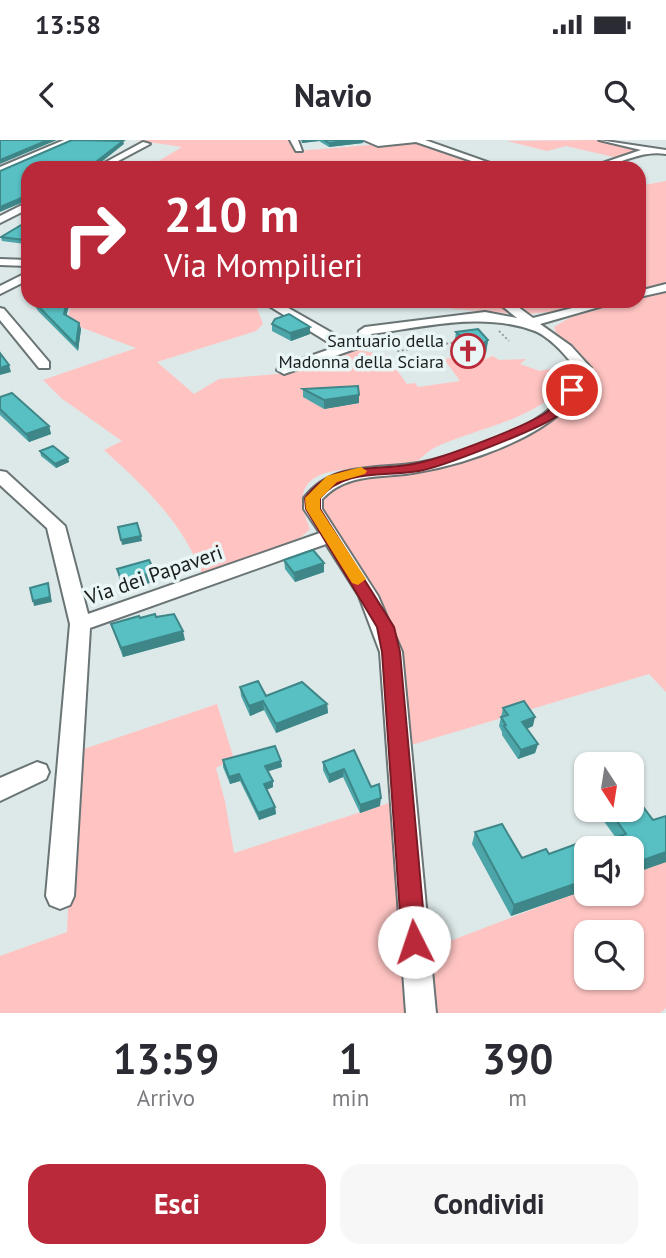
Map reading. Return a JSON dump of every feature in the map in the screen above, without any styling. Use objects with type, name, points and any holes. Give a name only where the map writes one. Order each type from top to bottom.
[{"type":"street","points":[[21,161],[71,140]]},
{"type":"street","points":[[294,140],[299,149]]},
{"type":"street","points":[[368,140],[378,144],[417,140],[479,161]]},
{"type":"street","points":[[603,140],[666,152]]},
{"type":"street","points":[[113,161],[146,144]]},
{"type":"street","points":[[614,161],[653,149]]},
{"type":"street","points":[[0,170],[21,161]]},
{"type":"street","points":[[0,220],[21,209]]},
{"type":"street","points":[[0,262],[21,263]]},
{"type":"street","points":[[0,292],[21,279]]},
{"type":"street","points":[[646,293],[666,287]]},
{"type":"street","points":[[279,308],[348,348]]},
{"type":"street","points":[[421,1013],[391,652],[386,627],[313,509],[313,498],[332,479],[345,473],[402,470],[436,463],[544,420],[561,406],[584,374],[584,368],[512,308]]},
{"type":"street","points":[[533,323],[588,308]]},
{"type":"street","points":[[0,312],[44,365]]},
{"type":"street","points":[[284,370],[365,341],[365,331],[485,316],[504,318],[528,326],[568,361]]},
{"type":"street","name":"Via dei Papaveri","points":[[0,476],[56,526],[80,624],[330,536]]},
{"type":"street","points":[[60,896],[80,624]]},
{"type":"street","points":[[0,790],[37,772]]},
{"type":"path","points":[[502,334],[509,341]]},
{"type":"path","points":[[416,335],[427,347]]},
{"type":"path","points":[[388,339],[398,351],[461,344]]},
{"type":"shaded area","points":[[136,140],[290,140],[297,151],[418,141],[476,161],[159,161],[182,147]]},
{"type":"shaded area","points":[[596,140],[642,150],[618,158],[566,146],[547,151],[507,141]]},
{"type":"shaded area","points":[[666,181],[666,283],[646,288],[646,185]]},
{"type":"shaded area","points":[[666,291],[666,692],[649,674],[408,746],[400,666],[322,510],[322,498],[342,479],[438,467],[552,420],[576,396],[584,382],[588,366],[557,336],[554,327],[571,317],[604,308],[646,308],[646,296]]},
{"type":"shaded area","points":[[71,308],[257,308],[263,324],[256,331],[157,362],[194,394],[219,379],[288,373],[358,350],[386,355],[407,384],[415,383],[418,387],[460,381],[444,359],[463,356],[476,363],[493,356],[499,360],[526,359],[520,364],[540,371],[576,363],[566,382],[552,397],[515,418],[434,448],[412,464],[335,471],[318,476],[306,486],[303,503],[310,529],[303,536],[287,545],[244,559],[241,565],[203,576],[185,539],[162,507],[104,450],[122,441],[61,398],[43,380],[136,348],[72,324],[68,316]]},
{"type":"shaded area","points":[[449,308],[508,308],[516,314]]},
{"type":"shaded area","points":[[517,308],[571,308],[559,311],[527,314]]},
{"type":"shaded area","points":[[217,704],[234,759],[216,768],[234,853],[392,802],[406,1013],[0,1013],[0,956],[67,932],[75,752]]},
{"type":"shaded area","points":[[666,860],[666,1008],[660,1013],[433,1013],[424,951],[574,894],[574,906],[644,906],[644,868]]},
{"type":"building","points":[[0,140],[48,140],[0,160]]},
{"type":"building","points":[[72,140],[123,141],[97,161],[23,161]]},
{"type":"building","points":[[324,140],[353,140],[329,143]]},
{"type":"building","points":[[21,162],[21,198],[0,207],[0,171]]},
{"type":"building","points":[[21,225],[21,240],[1,237]]},
{"type":"building","points":[[40,308],[65,308],[64,314],[79,323],[76,345]]},
{"type":"building","points":[[289,314],[310,327],[290,333],[272,324],[275,319]]},
{"type":"building","points":[[478,329],[488,340],[480,346],[471,346],[456,332]]},
{"type":"building","points":[[0,353],[9,365],[0,368]]},
{"type":"building","points":[[358,386],[359,395],[324,400],[303,389]]},
{"type":"building","points":[[12,393],[49,426],[26,434],[0,409],[0,397]]},
{"type":"building","points":[[53,446],[68,458],[55,464],[40,451]]},
{"type":"building","points":[[137,523],[141,536],[121,540],[118,527]]},
{"type":"building","points":[[313,550],[324,563],[294,573],[284,560]]},
{"type":"building","points":[[149,560],[155,572],[122,581],[117,569]]},
{"type":"building","points":[[48,583],[50,597],[33,601],[30,588]]},
{"type":"building","points":[[155,614],[156,617],[174,614],[183,631],[121,648],[111,624]]},
{"type":"building","points":[[258,681],[266,696],[302,682],[327,704],[276,724],[263,701],[249,706],[240,687]]},
{"type":"building","points":[[524,701],[535,717],[522,722],[538,744],[521,750],[501,717],[508,715],[503,708]]},
{"type":"building","points":[[275,746],[281,761],[265,766],[273,781],[264,784],[275,807],[258,813],[239,774],[229,777],[223,760]]},
{"type":"building","points":[[354,750],[371,787],[379,784],[381,798],[360,805],[344,769],[329,775],[323,762]]},
{"type":"building","points":[[644,808],[653,820],[666,816],[666,852],[644,860],[644,836],[620,836],[626,834],[618,822],[644,822]]},
{"type":"building","points":[[502,824],[522,858],[546,849],[549,854],[574,845],[574,884],[514,905],[475,832]]},
{"type":"slow traffic","points":[[358,579],[313,509],[313,498],[322,486],[332,479],[345,473],[361,471]]},
{"type":"place","name":"Santuario della Madonna della Sciara","points":[[468,351]]},
{"type":"route","points":[[414,942],[391,652],[386,627],[313,509],[313,498],[322,486],[345,473],[402,470],[436,463],[544,420],[561,406],[572,390]]}]
